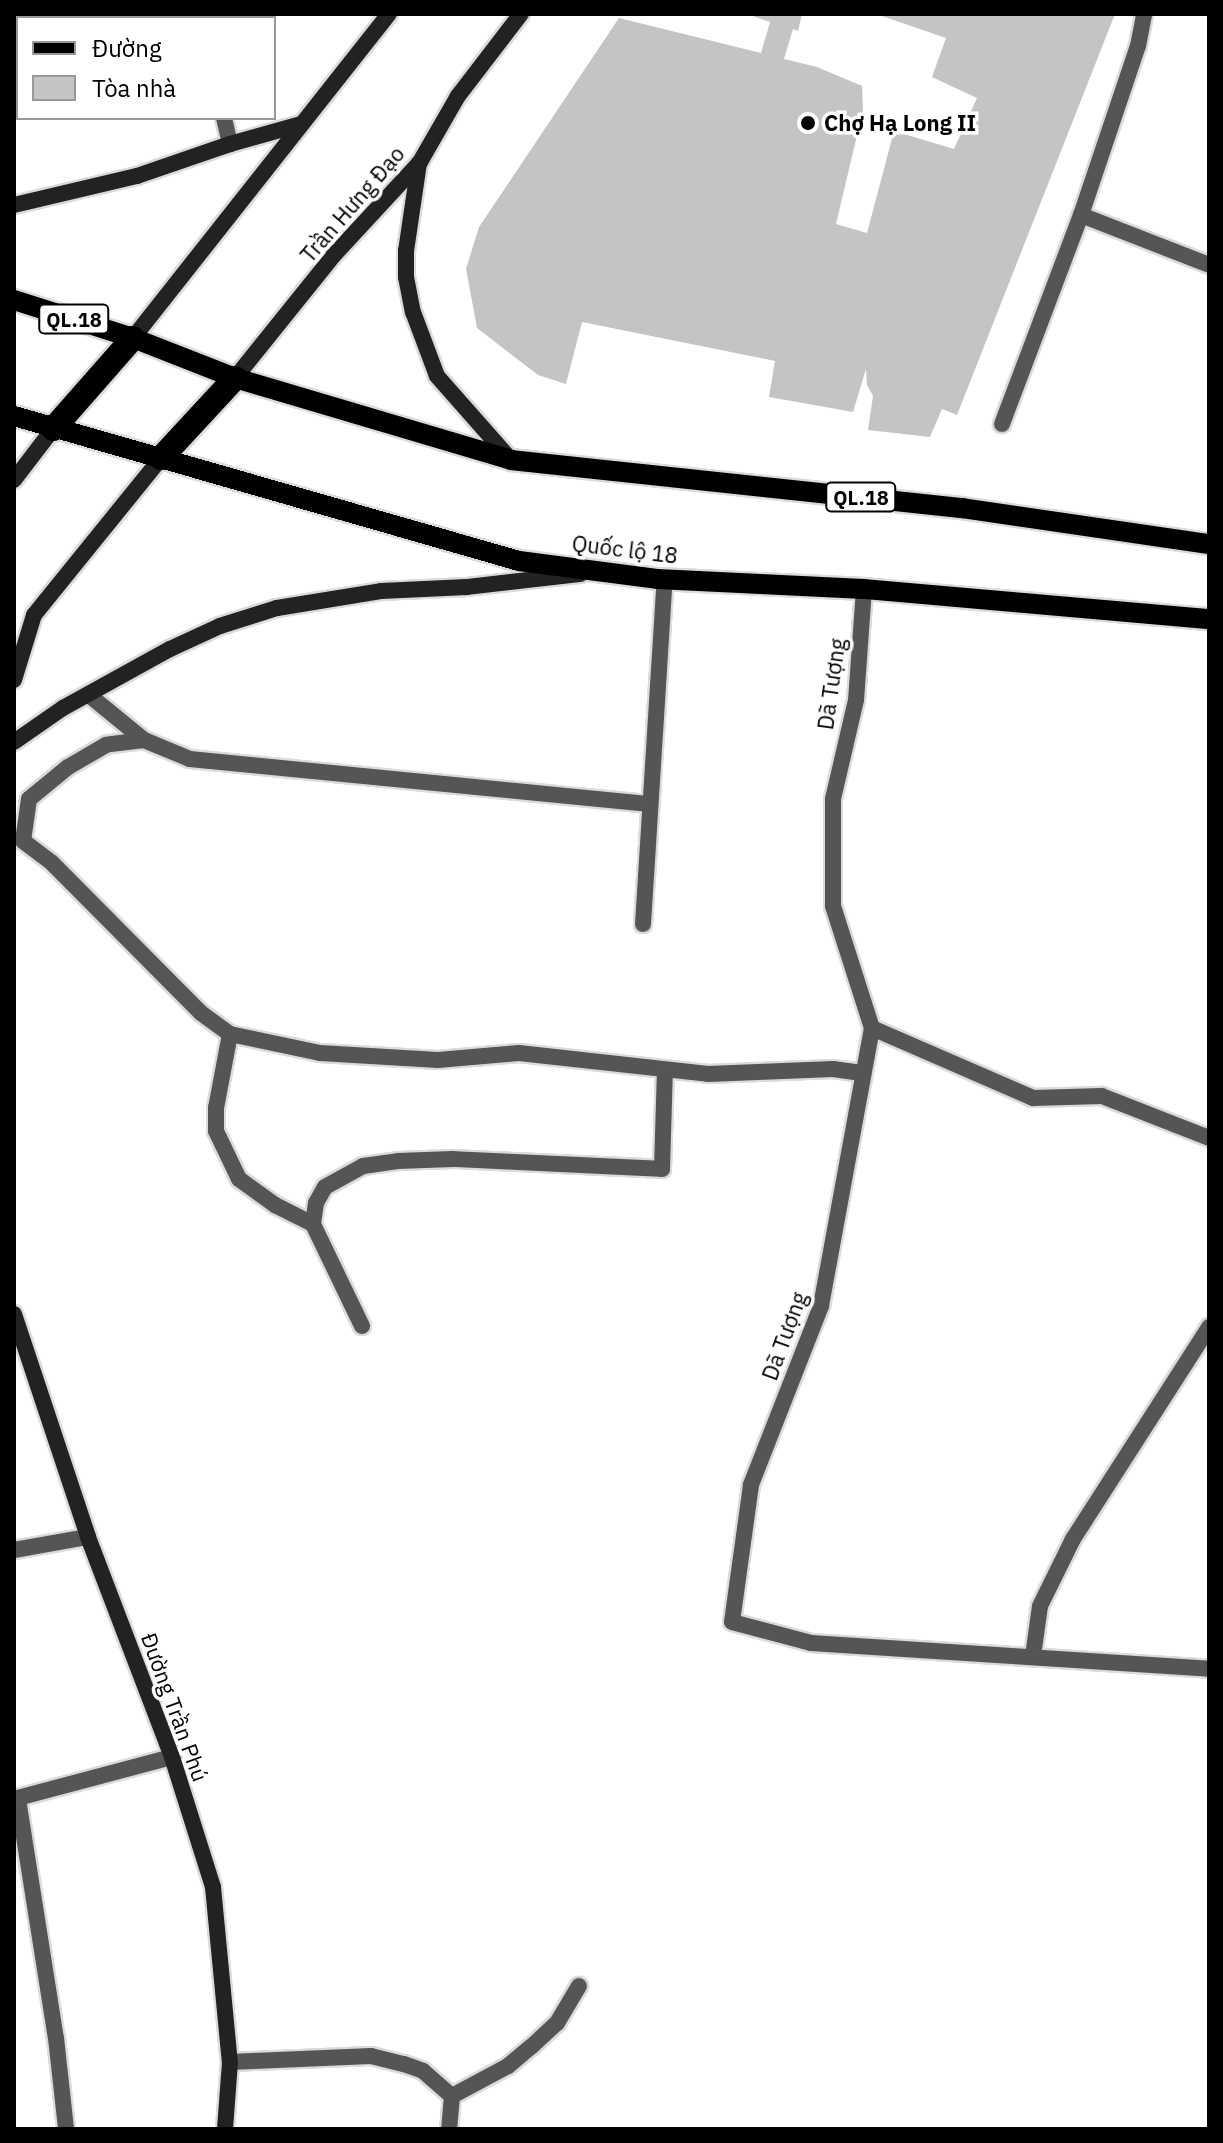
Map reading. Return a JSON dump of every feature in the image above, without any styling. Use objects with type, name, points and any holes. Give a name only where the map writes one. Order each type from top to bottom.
[{"type":"highway","points":[[53,429],[133,338]]},
{"type":"highway","points":[[161,458],[235,378]]},
{"type":"main road","points":[[133,338],[389,14]]},
{"type":"main road","name":"Trần Hưng Đạo","points":[[235,378],[333,256],[420,162],[458,96],[521,14]]},
{"type":"main road","points":[[18,201],[137,176],[301,124]]},
{"type":"main road","points":[[420,162],[406,251],[406,277],[413,312],[437,376],[511,460]]},
{"type":"main road","name":"QL.18","points":[[14,300],[133,338],[235,378],[511,460],[962,508],[1209,544]]},
{"type":"main road","name":"Quốc lộ 18","points":[[14,416],[519,561],[665,579],[864,589],[1209,619]]},
{"type":"main road","points":[[14,480],[53,429]]},
{"type":"main road","points":[[14,680],[34,615],[161,458]]},
{"type":"main road","points":[[14,742],[89,695],[207,632],[277,608],[381,591],[467,587],[599,571]]},
{"type":"main road","name":"Đường Trần Phú","points":[[14,1314],[20,1350],[172,1757],[213,1887],[230,2062],[225,2129]]},
{"type":"street","points":[[1002,424],[1081,215],[1138,46],[1144,14]]},
{"type":"street","points":[[224,120],[230,144]]},
{"type":"street","points":[[1081,215],[1209,265]]},
{"type":"street","points":[[643,924],[665,579]]},
{"type":"street","name":"Dã Tượng","points":[[864,589],[856,700],[833,799],[833,906],[872,1028],[821,1306],[751,1485],[732,1622],[811,1643],[1209,1669]]},
{"type":"street","points":[[89,695],[144,740],[190,759],[650,804]]},
{"type":"street","points":[[144,740],[106,745],[68,767],[29,799],[23,841],[52,863],[201,1013],[230,1034],[320,1053],[438,1060],[519,1053],[708,1074],[833,1069],[862,1073]]},
{"type":"street","points":[[872,1028],[1033,1098],[1102,1096],[1209,1138]]},
{"type":"street","points":[[230,1034],[216,1108],[216,1131],[239,1179],[275,1205],[313,1224]]},
{"type":"street","points":[[362,1326],[313,1224],[316,1203],[325,1187],[363,1166],[453,1159],[662,1169],[665,1070]]},
{"type":"street","points":[[1033,1656],[1040,1606],[1073,1539],[1209,1327]]},
{"type":"street","points":[[14,1550],[88,1537]]},
{"type":"street","points":[[66,2129],[56,2038],[16,1799],[172,1757]]},
{"type":"street","points":[[452,2096],[508,2066],[531,2047],[557,2023],[579,1986]]},
{"type":"street","points":[[230,2062],[371,2056],[423,2071],[452,2096]]},
{"type":"street","points":[[449,2129],[452,2096]]},
{"type":"building","name":"Chợ Hạ Long II","points":[[747,14],[802,14],[798,31],[793,29],[784,59],[817,67],[862,86],[863,110],[836,224],[867,233],[894,131],[954,149],[977,98],[932,77],[946,38],[876,14],[1115,14],[957,415],[942,409],[930,437],[868,430],[873,396],[867,385],[866,369],[853,412],[769,397],[775,361],[582,322],[566,384],[538,375],[477,328],[466,269],[479,227],[619,18],[761,53],[770,22]]},
{"type":"place","name":"Chợ Hạ Long II","points":[[808,123]]}]
